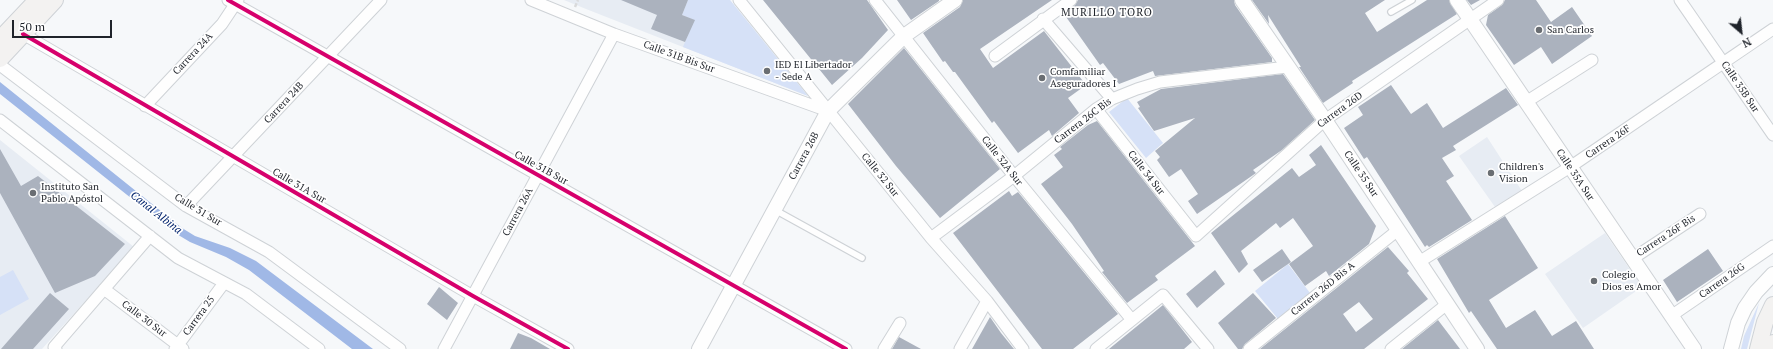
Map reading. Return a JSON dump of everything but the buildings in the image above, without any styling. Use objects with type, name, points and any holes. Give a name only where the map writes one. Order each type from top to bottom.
[{"type":"main road","points":[[0,39],[37,0]]},
{"type":"main road","points":[[0,59],[55,0]]},
{"type":"main road","points":[[1758,349],[1765,322],[1773,305]]},
{"type":"main road","points":[[1770,349],[1773,342]]},
{"type":"street","name":"Carrera 24B","points":[[186,206],[381,0]]},
{"type":"street","name":"Calle 31B Bis Sur","points":[[531,0],[614,34],[828,111]]},
{"type":"street","name":"Calle 32 Sur","points":[[739,0],[931,238],[987,301],[1023,349]]},
{"type":"street","name":"Calle 32A Sur","points":[[875,0],[1014,176],[1132,320]]},
{"type":"street","name":"Carrera 26B","points":[[699,349],[828,111],[904,36],[955,0]]},
{"type":"street","points":[[995,56],[1043,19],[1071,0]]},
{"type":"street","name":"Calle 35 Sur","points":[[1242,0],[1325,120],[1478,349]]},
{"type":"street","name":"Calle 35A Sur","points":[[1457,0],[1694,349]]},
{"type":"street","name":"Carrera 26D","points":[[1196,236],[1325,120],[1498,0]]},
{"type":"street","name":"Calle 35B Sur","points":[[1680,0],[1723,63],[1769,120],[1773,135]]},
{"type":"street","name":"Calle 31B Sur","points":[[234,1],[328,56],[846,349]]},
{"type":"street","name":"Carrera 24A","points":[[145,106],[222,24],[234,1]]},
{"type":"street","points":[[1043,19],[1112,99]]},
{"type":"street","name":"Carrera 26F","points":[[1419,262],[1570,167],[1773,29]]},
{"type":"street","name":"Calle 31A Sur","points":[[23,34],[473,296],[568,349]]},
{"type":"street","name":"Carrera 26A","points":[[444,349],[614,34]]},
{"type":"street","points":[[1526,102],[1592,60]]},
{"type":"street","name":"Calle 31 Sur","points":[[0,66],[186,206],[269,252],[400,349]]},
{"type":"street","name":"Carrera 26C Bis","points":[[931,238],[1014,176],[1096,110],[1112,99],[1160,82],[1287,67]]},
{"type":"street","name":"Calle 34 Sur","points":[[1096,110],[1196,236]]},
{"type":"street","points":[[0,120],[189,265],[253,299],[319,349]]},
{"type":"street","name":"Carrera 26F Bis","points":[[1632,259],[1700,214]]},
{"type":"street","name":"Carrera 26D Bis A","points":[[1249,349],[1398,230]]},
{"type":"street","points":[[54,348],[150,236]]},
{"type":"street","name":"Carrera 26G","points":[[1671,316],[1773,246]]},
{"type":"street","points":[[1731,349],[1738,323],[1745,308],[1756,292],[1773,274]]},
{"type":"street","name":"Carrera 25","points":[[179,348],[224,283]]},
{"type":"street","name":"Calle 30 Sur","points":[[104,289],[179,348]]},
{"type":"street","points":[[1096,349],[1164,295],[1208,349]]},
{"type":"street","points":[[960,349],[987,301]]},
{"type":"street","points":[[1391,349],[1447,304]]},
{"type":"street","points":[[884,349],[900,322]]},
{"type":"lane","points":[[1391,12],[1412,0]]},
{"type":"lane","points":[[775,210],[862,258]]},
{"type":"shaded area","name":"IED El Libertador - Sede A","points":[[564,0],[730,0],[808,96],[586,9]]},
{"type":"shaded area","name":"IED El Libertador - Sede A","points":[[688,0],[730,0],[808,96],[683,47],[694,20],[682,15]]},
{"type":"shaded area","points":[[1127,98],[1163,143],[1146,158],[1109,112]]},
{"type":"shaded area","name":"Children's Vision","points":[[1487,137],[1522,191],[1495,207],[1459,156]]},
{"type":"shaded area","name":"Instituto San Pablo Apóstol","points":[[0,140],[134,247],[42,349],[0,349]]},
{"type":"shaded area","name":"Colegio Dios es Amor","points":[[1605,233],[1642,287],[1583,328],[1545,274]]},
{"type":"shaded area","points":[[1288,264],[1310,293],[1313,293],[1278,319],[1255,291]]},
{"type":"shaded area","points":[[13,270],[29,299],[0,315],[0,277]]},
{"type":"shaded area","points":[[1759,303],[1747,349],[1741,349],[1744,336]]},
{"type":"water","name":"Canal Albina","points":[[0,82],[182,228],[195,236],[230,248],[256,261],[373,349],[352,349],[249,270],[226,257],[190,242],[175,233],[0,94]]},
{"type":"cycle path","points":[[228,0],[846,349]]},
{"type":"cycle path","points":[[23,34],[473,296],[568,349]]},
{"type":"place","name":"San Carlos","points":[[1539,30]]},
{"type":"place","name":"IED El Libertador - Sede A","points":[[767,71]]},
{"type":"place","name":"Comfamiliar Aseguradores I","points":[[1042,78]]},
{"type":"place","name":"Children's Vision","points":[[1491,173]]},
{"type":"place","name":"Instituto San Pablo Apóstol","points":[[33,193]]},
{"type":"place","name":"Colegio Dios es Amor","points":[[1594,281]]},
{"type":"district","name":"MURILLO TORO","points":[[1107,13]]}]
